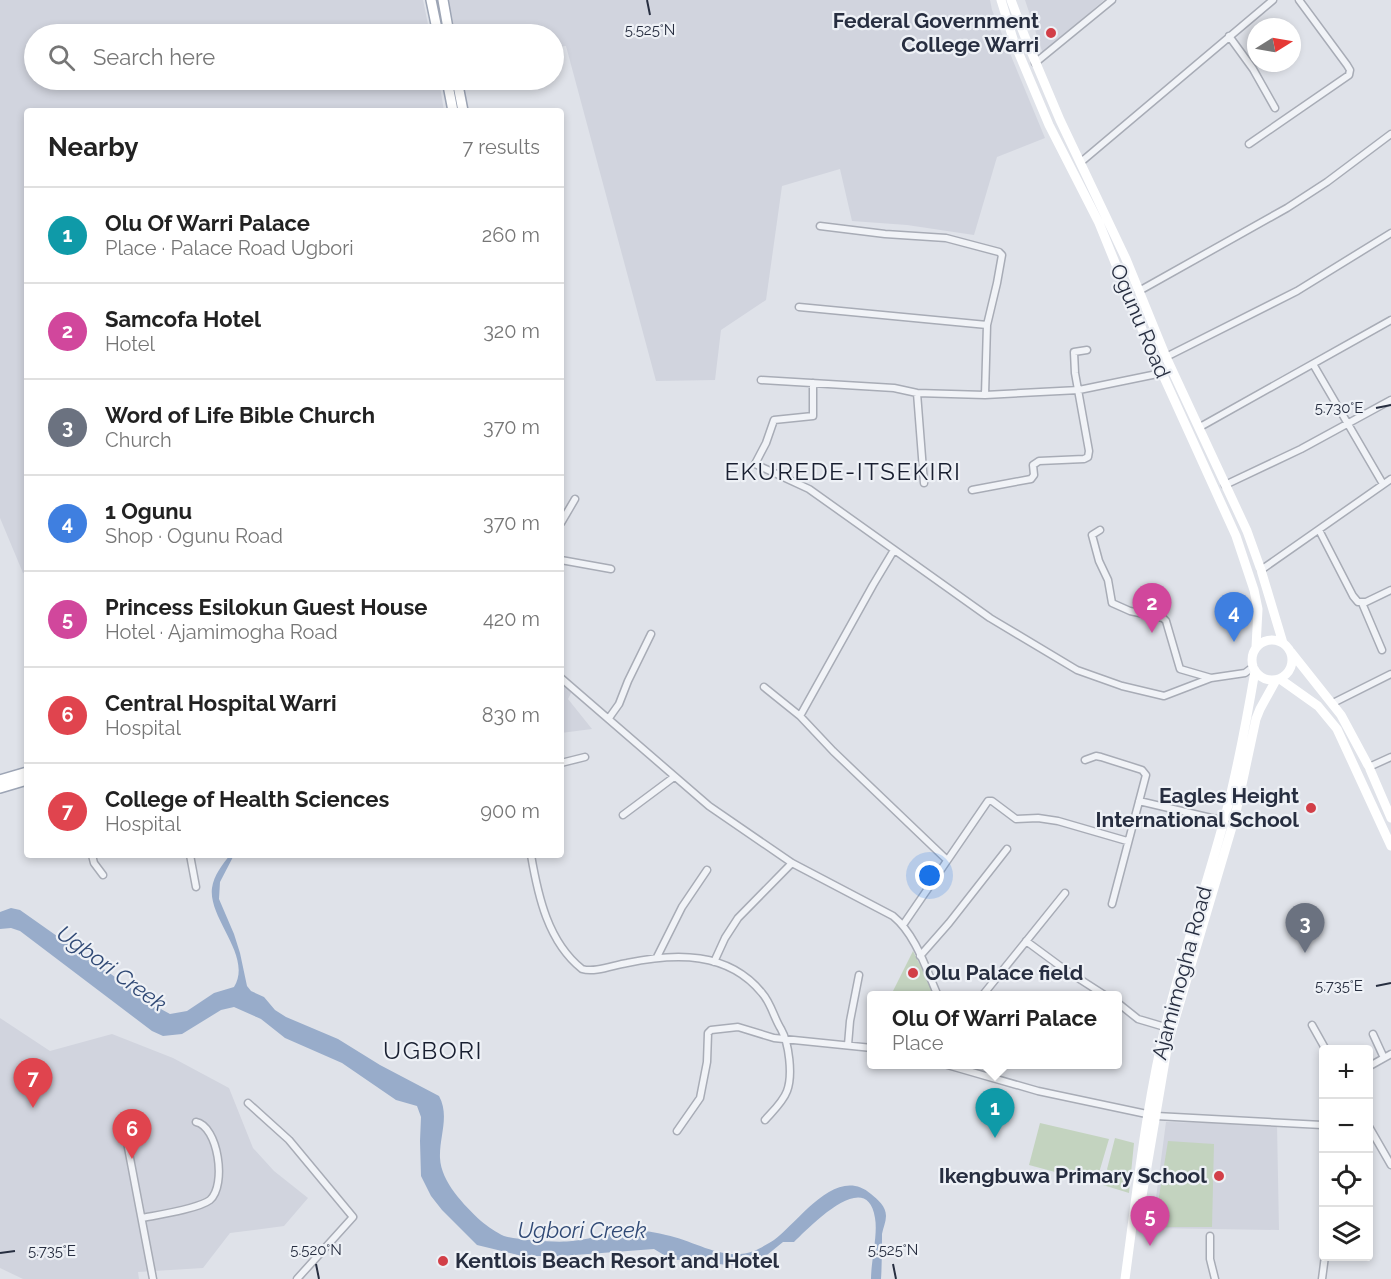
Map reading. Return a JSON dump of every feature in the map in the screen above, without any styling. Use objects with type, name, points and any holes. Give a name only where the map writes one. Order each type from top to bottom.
[{"type":"main road","points":[[431,0],[436,24]]},
{"type":"main road","points":[[443,0],[447,24]]},
{"type":"main road","name":"Ogunu Road","points":[[1000,0],[1033,89],[1111,252],[1162,373],[1236,536],[1258,609],[1256,647]]},
{"type":"main road","name":"Ogunu Road","points":[[1011,0],[1060,120],[1082,162],[1126,259],[1166,357],[1247,531],[1283,643]]},
{"type":"main road","points":[[449,90],[452,108]]},
{"type":"main road","points":[[459,90],[462,108]]},
{"type":"main road","points":[[1176,404],[1186,399]]},
{"type":"main road","points":[[1391,818],[1370,767],[1333,703],[1283,643],[1272,640],[1256,647],[1252,657],[1254,669],[1264,679],[1278,679],[1318,706],[1337,729],[1391,846]]},
{"type":"main road","points":[[1278,679],[1291,668],[1291,652]]},
{"type":"main road","name":"Ajamimogha Road","points":[[1125,1279],[1165,1028],[1224,821],[1245,728],[1254,669]]},
{"type":"main road","name":"Ajamimogha Road","points":[[1131,1279],[1152,1115],[1167,1043],[1235,817],[1260,709],[1278,679]]},
{"type":"main road","points":[[0,780],[24,773]]},
{"type":"main road","points":[[0,788],[24,781]]},
{"type":"street","points":[[1035,63],[1112,0]]},
{"type":"street","points":[[1082,162],[1273,0]]},
{"type":"street","points":[[1249,144],[1350,75],[1347,65],[1299,0]]},
{"type":"street","points":[[1229,36],[1253,69],[1275,108]]},
{"type":"street","points":[[1139,291],[1287,208],[1327,182],[1391,134]]},
{"type":"street","points":[[820,226],[885,234],[946,238],[999,252],[1002,255],[987,325],[985,395]]},
{"type":"street","points":[[1166,357],[1297,291],[1391,233]]},
{"type":"street","points":[[799,307],[987,325]]},
{"type":"street","points":[[1200,427],[1391,320]]},
{"type":"street","points":[[972,490],[1032,479],[1033,465],[1039,461],[1088,457],[1074,352],[1087,350]]},
{"type":"street","points":[[1313,364],[1383,484]]},
{"type":"street","points":[[761,380],[894,388],[917,393],[985,395],[1079,390],[1162,373]]},
{"type":"street","points":[[813,383],[813,416],[774,420],[755,464],[809,489],[990,618],[1077,670],[1164,696],[1211,678],[1245,673],[1254,669]]},
{"type":"street","points":[[917,393],[924,483]]},
{"type":"street","points":[[1225,485],[1301,449],[1391,400]]},
{"type":"street","points":[[1261,570],[1391,479]]},
{"type":"street","points":[[564,518],[575,499]]},
{"type":"street","points":[[1100,530],[1092,536],[1093,545],[1108,579],[1112,603],[1130,611],[1163,618],[1180,669],[1211,678]]},
{"type":"street","points":[[1319,530],[1353,596],[1362,603],[1382,650]]},
{"type":"street","points":[[800,716],[867,594],[894,550]]},
{"type":"street","points":[[564,561],[611,569]]},
{"type":"street","points":[[1362,603],[1391,590]]},
{"type":"street","points":[[609,718],[620,704],[628,681],[651,634]]},
{"type":"street","points":[[1333,703],[1391,674]]},
{"type":"street","points":[[564,680],[709,806],[792,863],[893,916],[903,924],[936,991]]},
{"type":"street","points":[[764,687],[800,716],[833,751],[947,860]]},
{"type":"street","points":[[1085,760],[1096,756],[1101,757],[1145,772],[1146,775],[1112,904]]},
{"type":"street","points":[[564,762],[585,757]]},
{"type":"street","points":[[1370,767],[1391,757]]},
{"type":"street","points":[[623,815],[674,777]]},
{"type":"street","points":[[903,924],[980,810],[990,800],[1016,819],[1038,818],[1058,821],[1127,841]]},
{"type":"street","points":[[1139,801],[1224,821]]},
{"type":"street","points":[[920,956],[1007,849]]},
{"type":"street","points":[[93,858],[103,875]]},
{"type":"street","points":[[191,858],[196,887]]},
{"type":"street","points":[[532,858],[547,923],[577,965],[586,970],[657,957],[684,956],[714,962],[751,980],[758,987],[787,1040],[790,1078],[787,1093],[765,1120]]},
{"type":"street","points":[[714,962],[725,938],[738,918],[792,863]]},
{"type":"street","points":[[657,957],[682,907],[707,870]]},
{"type":"street","points":[[986,991],[1065,893]]},
{"type":"street","points":[[1026,940],[1098,991]]},
{"type":"street","points":[[848,1045],[859,975]]},
{"type":"street","points":[[1122,1006],[1138,1019],[1165,1028]]},
{"type":"street","points":[[1312,1025],[1323,1045]]},
{"type":"street","points":[[677,1131],[700,1098],[707,1062],[708,1033],[711,1030],[738,1027],[787,1040],[867,1047]]},
{"type":"street","points":[[1373,1034],[1384,1058]]},
{"type":"street","points":[[1373,1064],[1391,1054]]},
{"type":"street","points":[[959,1069],[1038,1091],[1152,1115],[1319,1125]]},
{"type":"street","points":[[972,1069],[974,1073]]},
{"type":"street","points":[[248,1103],[289,1140],[353,1217],[297,1279]]},
{"type":"street","points":[[141,1218],[199,1205],[210,1200],[215,1193],[219,1183],[219,1171],[213,1139],[203,1123],[196,1122]]},
{"type":"street","points":[[1373,1134],[1391,1165]]},
{"type":"street","points":[[126,1137],[153,1279]]},
{"type":"street","points":[[1210,1236],[1210,1259],[1215,1279]]},
{"type":"street","points":[[1322,1279],[1324,1261]]},
{"type":"shaded area","points":[[0,0],[423,0],[428,24],[24,24],[24,90],[441,90],[444,108],[24,108],[23,573],[0,518]]},
{"type":"shaded area","points":[[445,0],[990,0],[992,10],[1045,138],[997,157],[974,235],[907,225],[852,221],[840,169],[782,186],[766,300],[721,330],[715,380],[656,381],[566,46],[564,46],[564,24],[449,24]]},
{"type":"shaded area","name":"Federal Government College Warri","points":[[1025,0],[1104,0],[1043,54]]},
{"type":"shaded area","points":[[564,681],[571,687],[568,699],[592,729],[564,733]]},
{"type":"shaded area","points":[[0,1018],[50,1051],[112,1034],[173,1058],[229,1088],[253,1148],[274,1171],[308,1198],[284,1226],[230,1233],[203,1268],[138,1272],[139,1279],[23,1279],[0,1268]]},
{"type":"shaded area","name":"Ikengbuwa Primary School","points":[[1166,1122],[1277,1124],[1279,1230],[1152,1228]]},
{"type":"green space","name":"Olu Palace field","points":[[913,951],[933,991],[893,991]]},
{"type":"green space","points":[[1040,1123],[1109,1139],[1096,1183],[1029,1165]]},
{"type":"green space","points":[[1115,1138],[1134,1143],[1129,1193],[1103,1185]]},
{"type":"green space","points":[[1168,1141],[1214,1144],[1212,1227],[1154,1227]]},
{"type":"water","points":[[228,858],[232,858],[220,882],[219,899],[234,934],[247,986],[251,991],[264,997],[275,1010],[286,1017],[338,1039],[380,1065],[439,1096],[444,1111],[440,1158],[444,1176],[461,1200],[492,1229],[504,1236],[558,1242],[640,1230],[677,1238],[720,1252],[743,1254],[774,1240],[819,1199],[832,1191],[845,1186],[858,1187],[871,1194],[886,1212],[882,1234],[881,1279],[871,1279],[876,1232],[875,1218],[870,1204],[861,1198],[850,1199],[837,1205],[794,1242],[783,1242],[762,1259],[743,1264],[726,1265],[688,1259],[676,1260],[654,1249],[562,1256],[522,1256],[477,1245],[442,1210],[431,1196],[421,1176],[421,1117],[417,1106],[396,1100],[342,1063],[285,1038],[261,1019],[234,1007],[221,1010],[182,1034],[163,1036],[152,1031],[20,931],[11,928],[0,929],[0,912],[11,908],[20,910],[159,1008],[170,1014],[187,1011],[214,993],[234,987],[238,975],[238,963],[234,950],[216,912],[213,900],[212,888],[221,866]]},
{"type":"place","name":"Federal Government College Warri","points":[[1051,33]]},
{"type":"place","name":"Samcofa Hotel","points":[[1152,633]]},
{"type":"place","name":"1 Ogunu","points":[[1234,642]]},
{"type":"place","name":"Eagles Height International School","points":[[1311,808]]},
{"type":"place","name":"Word of Life Bible Church","points":[[1305,953]]},
{"type":"place","name":"Olu Palace field","points":[[913,973]]},
{"type":"place","name":"College of Health Sciences","points":[[33,1108]]},
{"type":"place","name":"Olu Of Warri Palace","points":[[995,1138]]},
{"type":"place","name":"Central Hospital Warri","points":[[132,1159]]},
{"type":"place","name":"Ikengbuwa Primary School","points":[[1219,1176]]},
{"type":"place","name":"Princess Esilokun Guest House","points":[[1150,1246]]},
{"type":"place","name":"Kentlois Beach Resort and Hotel","points":[[443,1261]]},
{"type":"district","name":"EKUREDE-ITSEKIRI","points":[[843,472]]},
{"type":"district","name":"UGBORI","points":[[433,1051]]},
{"type":"water label","name":"Ugbori Creek","points":[[112,968]]},
{"type":"water label","name":"Ugbori Creek","points":[[582,1230]]}]
